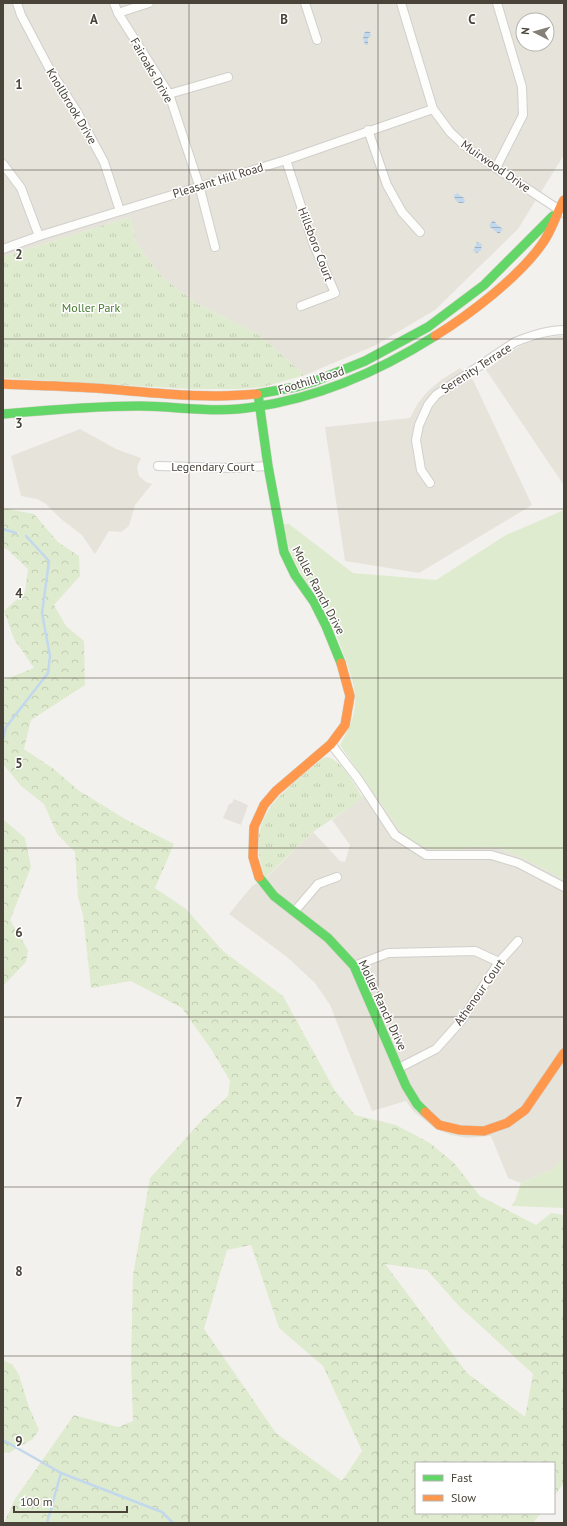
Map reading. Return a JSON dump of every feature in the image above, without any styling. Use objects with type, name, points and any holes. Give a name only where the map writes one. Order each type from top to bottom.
[{"type":"main road","name":"Foothill Road","points":[[3,414],[115,406],[140,406],[214,411],[260,407],[298,398],[352,381],[401,357],[434,338],[466,315],[520,269],[543,243],[561,211],[564,200]]},
{"type":"main road","name":"Foothill Road","points":[[3,384],[104,389],[204,397],[228,397],[258,394],[296,387],[335,374],[395,346],[428,327],[484,285],[561,211]]},
{"type":"main road","name":"Moller Ranch Drive","points":[[258,394],[268,466],[284,552],[295,575],[314,602],[326,626],[339,656],[350,696],[345,725],[331,744],[276,791],[264,805],[254,827],[253,857],[259,878],[274,896],[328,938],[354,966],[406,1086],[417,1104],[439,1125],[460,1130],[484,1131],[507,1123],[525,1110],[564,1053]]},
{"type":"street","name":"Knollbrook Drive","points":[[17,3],[21,15],[49,68],[77,112],[104,162],[120,211]]},
{"type":"street","name":"Fairoaks Drive","points":[[114,3],[118,13],[169,94],[199,185],[215,247]]},
{"type":"street","points":[[118,13],[149,3]]},
{"type":"street","points":[[305,3],[317,40]]},
{"type":"street","name":"Muirwood Drive","points":[[401,3],[433,109],[450,132],[465,146],[561,211]]},
{"type":"street","points":[[496,168],[523,115],[522,87],[497,3]]},
{"type":"street","points":[[169,94],[228,77]]},
{"type":"street","name":"Pleasant Hill Road","points":[[3,249],[199,185],[286,160],[368,130],[433,109]]},
{"type":"street","points":[[368,130],[387,185],[402,212],[420,232]]},
{"type":"street","name":"Hillsboro Court","points":[[286,160],[313,243],[335,292],[301,306]]},
{"type":"street","points":[[3,164],[21,188],[39,236]]},
{"type":"street","name":"Serenity Terrace","points":[[430,483],[421,470],[416,440],[423,413],[428,404],[436,395],[515,342],[536,334],[564,330]]},
{"type":"street","name":"Legendary Court","points":[[158,466],[232,468],[268,466]]},
{"type":"street","points":[[331,744],[358,779],[395,835],[426,856],[491,855],[518,863],[564,887]]},
{"type":"street","points":[[294,912],[318,884],[337,877]]},
{"type":"street","name":"Athenour Court","points":[[399,1068],[436,1048],[462,1021],[499,962],[518,941]]},
{"type":"street","points":[[354,966],[388,953],[395,952],[475,951],[499,962]]},
{"type":"shaded area","points":[[3,3],[564,3],[564,155],[518,229],[435,310],[374,346],[305,375],[259,335],[196,303],[161,276],[136,242],[130,217],[3,257]]},
{"type":"shaded area","points":[[564,336],[563,484],[486,370],[522,345],[537,339]]},
{"type":"shaded area","points":[[460,368],[473,380],[532,505],[419,573],[345,561],[325,427],[410,418],[418,403],[427,392],[441,380]]},
{"type":"shaded area","points":[[80,429],[116,449],[141,458],[137,467],[139,476],[146,482],[152,484],[135,505],[129,526],[121,532],[109,531],[95,554],[82,535],[61,519],[46,504],[37,499],[21,496],[11,456]]},
{"type":"shaded area","points":[[372,790],[403,835],[480,847],[499,848],[529,861],[564,880],[564,1158],[551,1170],[521,1183],[508,1178],[491,1136],[467,1138],[451,1135],[436,1129],[413,1111],[406,1101],[372,1111],[330,1005],[315,983],[287,957],[229,914],[252,886],[267,877],[313,832],[340,861],[345,862],[350,845],[332,820]]},
{"type":"shaded area","points":[[234,799],[248,805],[241,825],[223,818],[229,804],[232,803]]},
{"type":"green space","name":"Moller Park","points":[[130,217],[136,242],[161,276],[196,303],[259,335],[305,375],[263,387],[240,389],[191,389],[3,378],[3,257]]},
{"type":"green space","points":[[3,508],[34,514],[58,542],[79,556],[80,576],[54,605],[66,626],[84,641],[85,685],[31,720],[24,749],[54,769],[78,790],[125,819],[174,844],[155,888],[186,909],[223,951],[283,996],[335,1091],[355,1115],[396,1125],[430,1143],[454,1163],[480,1196],[536,1225],[551,1213],[564,1215],[564,1483],[555,1495],[555,1462],[415,1462],[415,1514],[540,1514],[533,1523],[4,1523],[15,1499],[74,1415],[118,1427],[133,1421],[131,1362],[133,1275],[150,1178],[203,1119],[228,1096],[230,1081],[213,1052],[182,1008],[131,981],[91,988],[83,915],[78,897],[75,852],[57,834],[44,804],[21,786],[3,764],[3,680],[34,668],[14,639],[4,611],[25,592],[28,569],[3,547]],"holes":[[[251,1245],[279,1328],[323,1366],[362,1451],[342,1481],[276,1433],[204,1329],[227,1250]],[[385,1264],[427,1270],[459,1306],[533,1374],[525,1417],[467,1373]]]},
{"type":"green space","points":[[564,510],[564,880],[529,861],[499,848],[480,847],[449,850],[433,849],[419,845],[403,835],[340,745],[348,731],[355,707],[354,686],[351,674],[327,610],[297,567],[286,539],[283,524],[289,524],[353,573],[436,580],[506,535]]},
{"type":"green space","points":[[327,757],[338,763],[343,768],[363,798],[313,832],[265,878],[259,856],[259,837],[263,822],[270,808],[280,795],[293,783],[323,758]]},
{"type":"green space","points":[[3,819],[25,838],[31,867],[10,920],[28,950],[26,962],[3,986]]},
{"type":"green space","points":[[564,1158],[564,1208],[511,1206],[515,1201],[521,1183],[551,1170]]},
{"type":"green space","points":[[3,1360],[13,1365],[19,1375],[29,1407],[39,1430],[33,1439],[9,1453],[3,1452]]},
{"type":"water","points":[[367,31],[370,32],[371,36],[368,38],[368,45],[365,45],[363,38],[364,33]]},
{"type":"water","points":[[457,193],[464,198],[465,201],[463,203],[459,203],[455,200],[454,195]]},
{"type":"water","points":[[493,220],[503,229],[499,234],[489,226]]},
{"type":"water","points":[[477,242],[482,244],[481,250],[477,253],[473,251]]},
{"type":"waterway","points":[[3,529],[16,533]]},
{"type":"waterway","points":[[3,739],[6,727],[48,673],[50,656],[42,613],[49,561],[26,536]]},
{"type":"waterway","points":[[3,1440],[61,1473],[162,1512],[173,1523]]},
{"type":"waterway","points":[[47,1523],[61,1473]]},
{"type":"traffic: fast","points":[[257,394],[296,387],[313,382],[365,361],[428,327],[484,285],[553,216]]},
{"type":"traffic: fast","points":[[3,414],[139,406],[226,410],[264,405],[316,393],[341,384],[389,362],[435,336]]},
{"type":"traffic: fast","points":[[258,394],[268,466],[284,552],[295,575],[314,602],[326,626],[341,663]]},
{"type":"traffic: fast","points":[[259,877],[274,896],[328,938],[354,966],[406,1086],[417,1104],[425,1112]]},
{"type":"traffic: slow","points":[[435,336],[493,294],[532,257],[545,239],[564,200]]},
{"type":"traffic: slow","points":[[3,384],[81,387],[201,396],[257,394]]},
{"type":"traffic: slow","points":[[259,877],[253,857],[254,827],[264,805],[276,791],[331,744],[345,725],[350,696],[341,663]]},
{"type":"traffic: slow","points":[[425,1112],[439,1125],[460,1130],[484,1131],[507,1123],[525,1110],[564,1053]]}]
